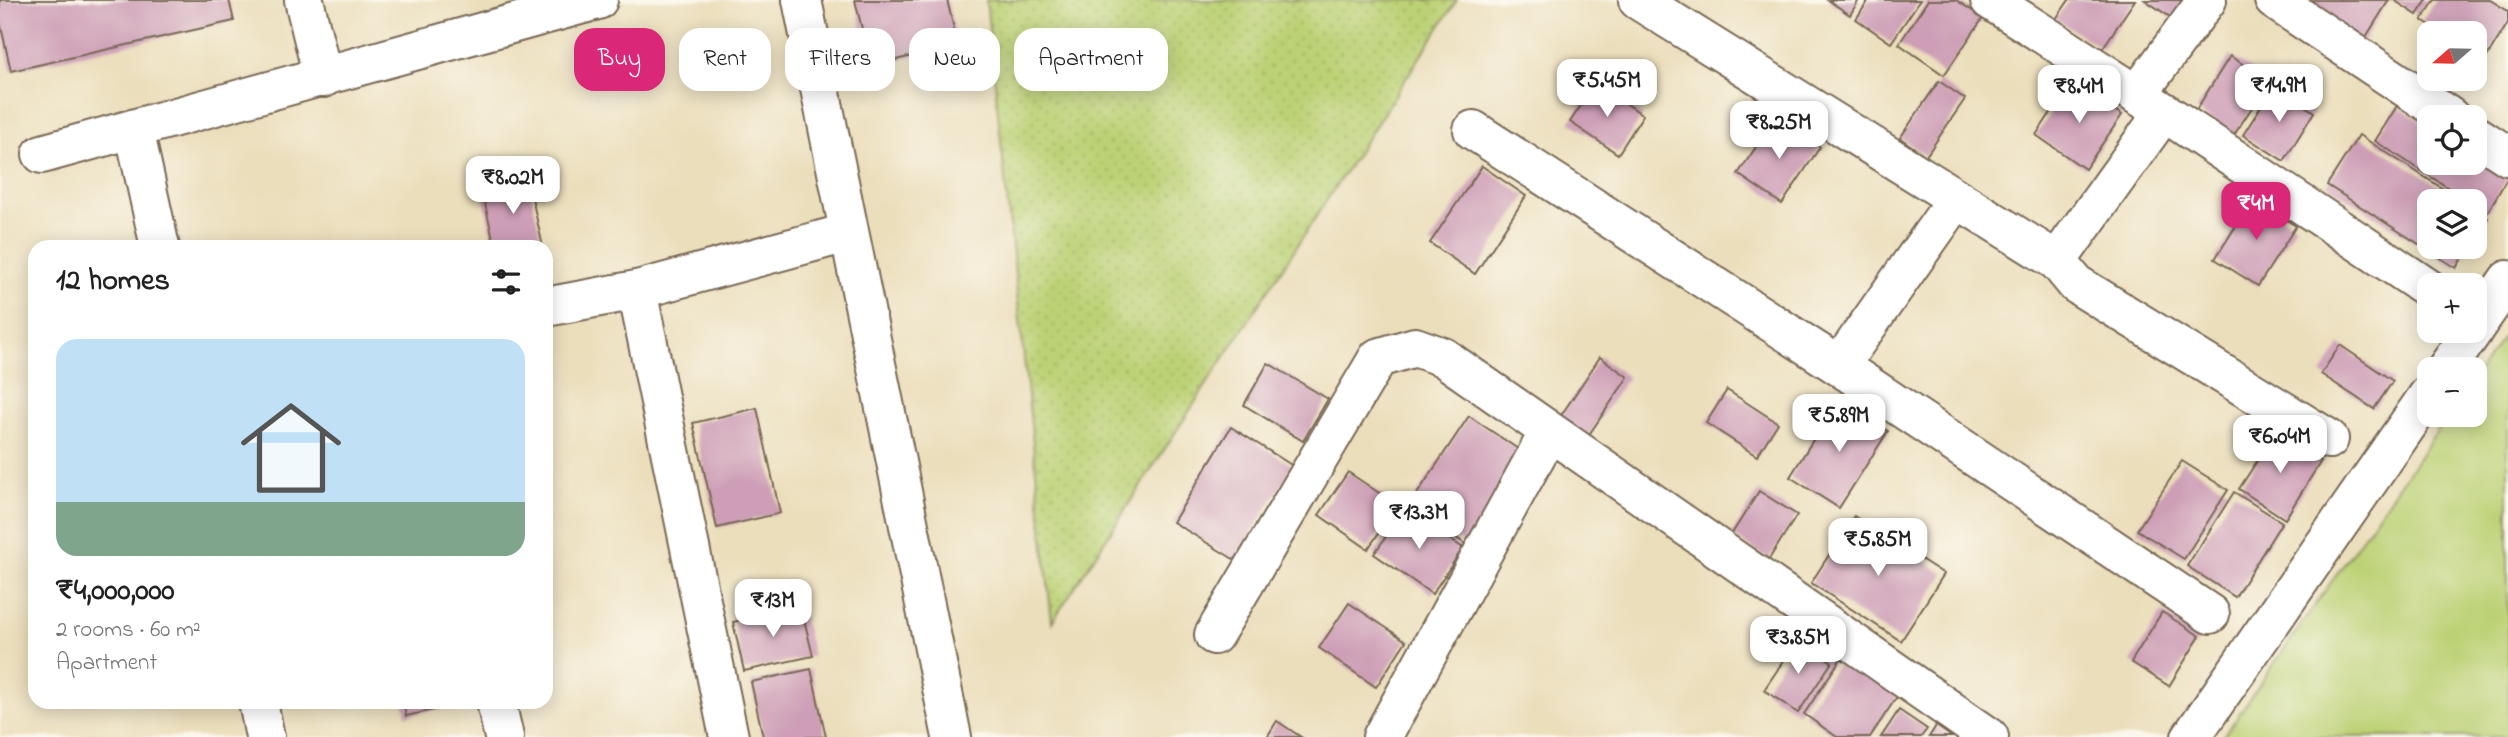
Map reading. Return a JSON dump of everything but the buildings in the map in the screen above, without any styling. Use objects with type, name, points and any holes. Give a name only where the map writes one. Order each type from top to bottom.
[{"type":"street","points":[[304,0],[323,78]]},
{"type":"street","points":[[42,154],[598,0]]},
{"type":"street","points":[[802,0],[847,233],[952,737]]},
{"type":"street","points":[[1638,0],[2057,261],[2076,284],[2329,439]]},
{"type":"street","points":[[1990,0],[2417,281]]},
{"type":"street","points":[[2057,261],[2207,0]]},
{"type":"street","points":[[2274,0],[2431,105]]},
{"type":"street","points":[[134,129],[158,240]]},
{"type":"street","points":[[1474,130],[1839,366],[2210,614]]},
{"type":"street","points":[[2487,142],[2508,156]]},
{"type":"street","points":[[1839,366],[1956,200]]},
{"type":"street","points":[[553,306],[637,290],[847,233]]},
{"type":"street","points":[[2487,309],[2508,280]]},
{"type":"street","points":[[637,290],[729,737]]},
{"type":"street","points":[[1214,635],[1378,358],[1415,347],[1443,357],[1989,737]]},
{"type":"street","points":[[2191,737],[2417,411]]},
{"type":"street","points":[[1382,737],[1549,432]]},
{"type":"street","points":[[259,709],[265,737]]},
{"type":"street","points":[[498,709],[504,737]]},
{"type":"green space","points":[[986,0],[1457,0],[1052,622],[996,91],[1000,91],[1000,28],[989,28]]},
{"type":"green space","points":[[2508,329],[2508,737],[2223,737],[2440,427],[2487,427],[2487,360]]}]
